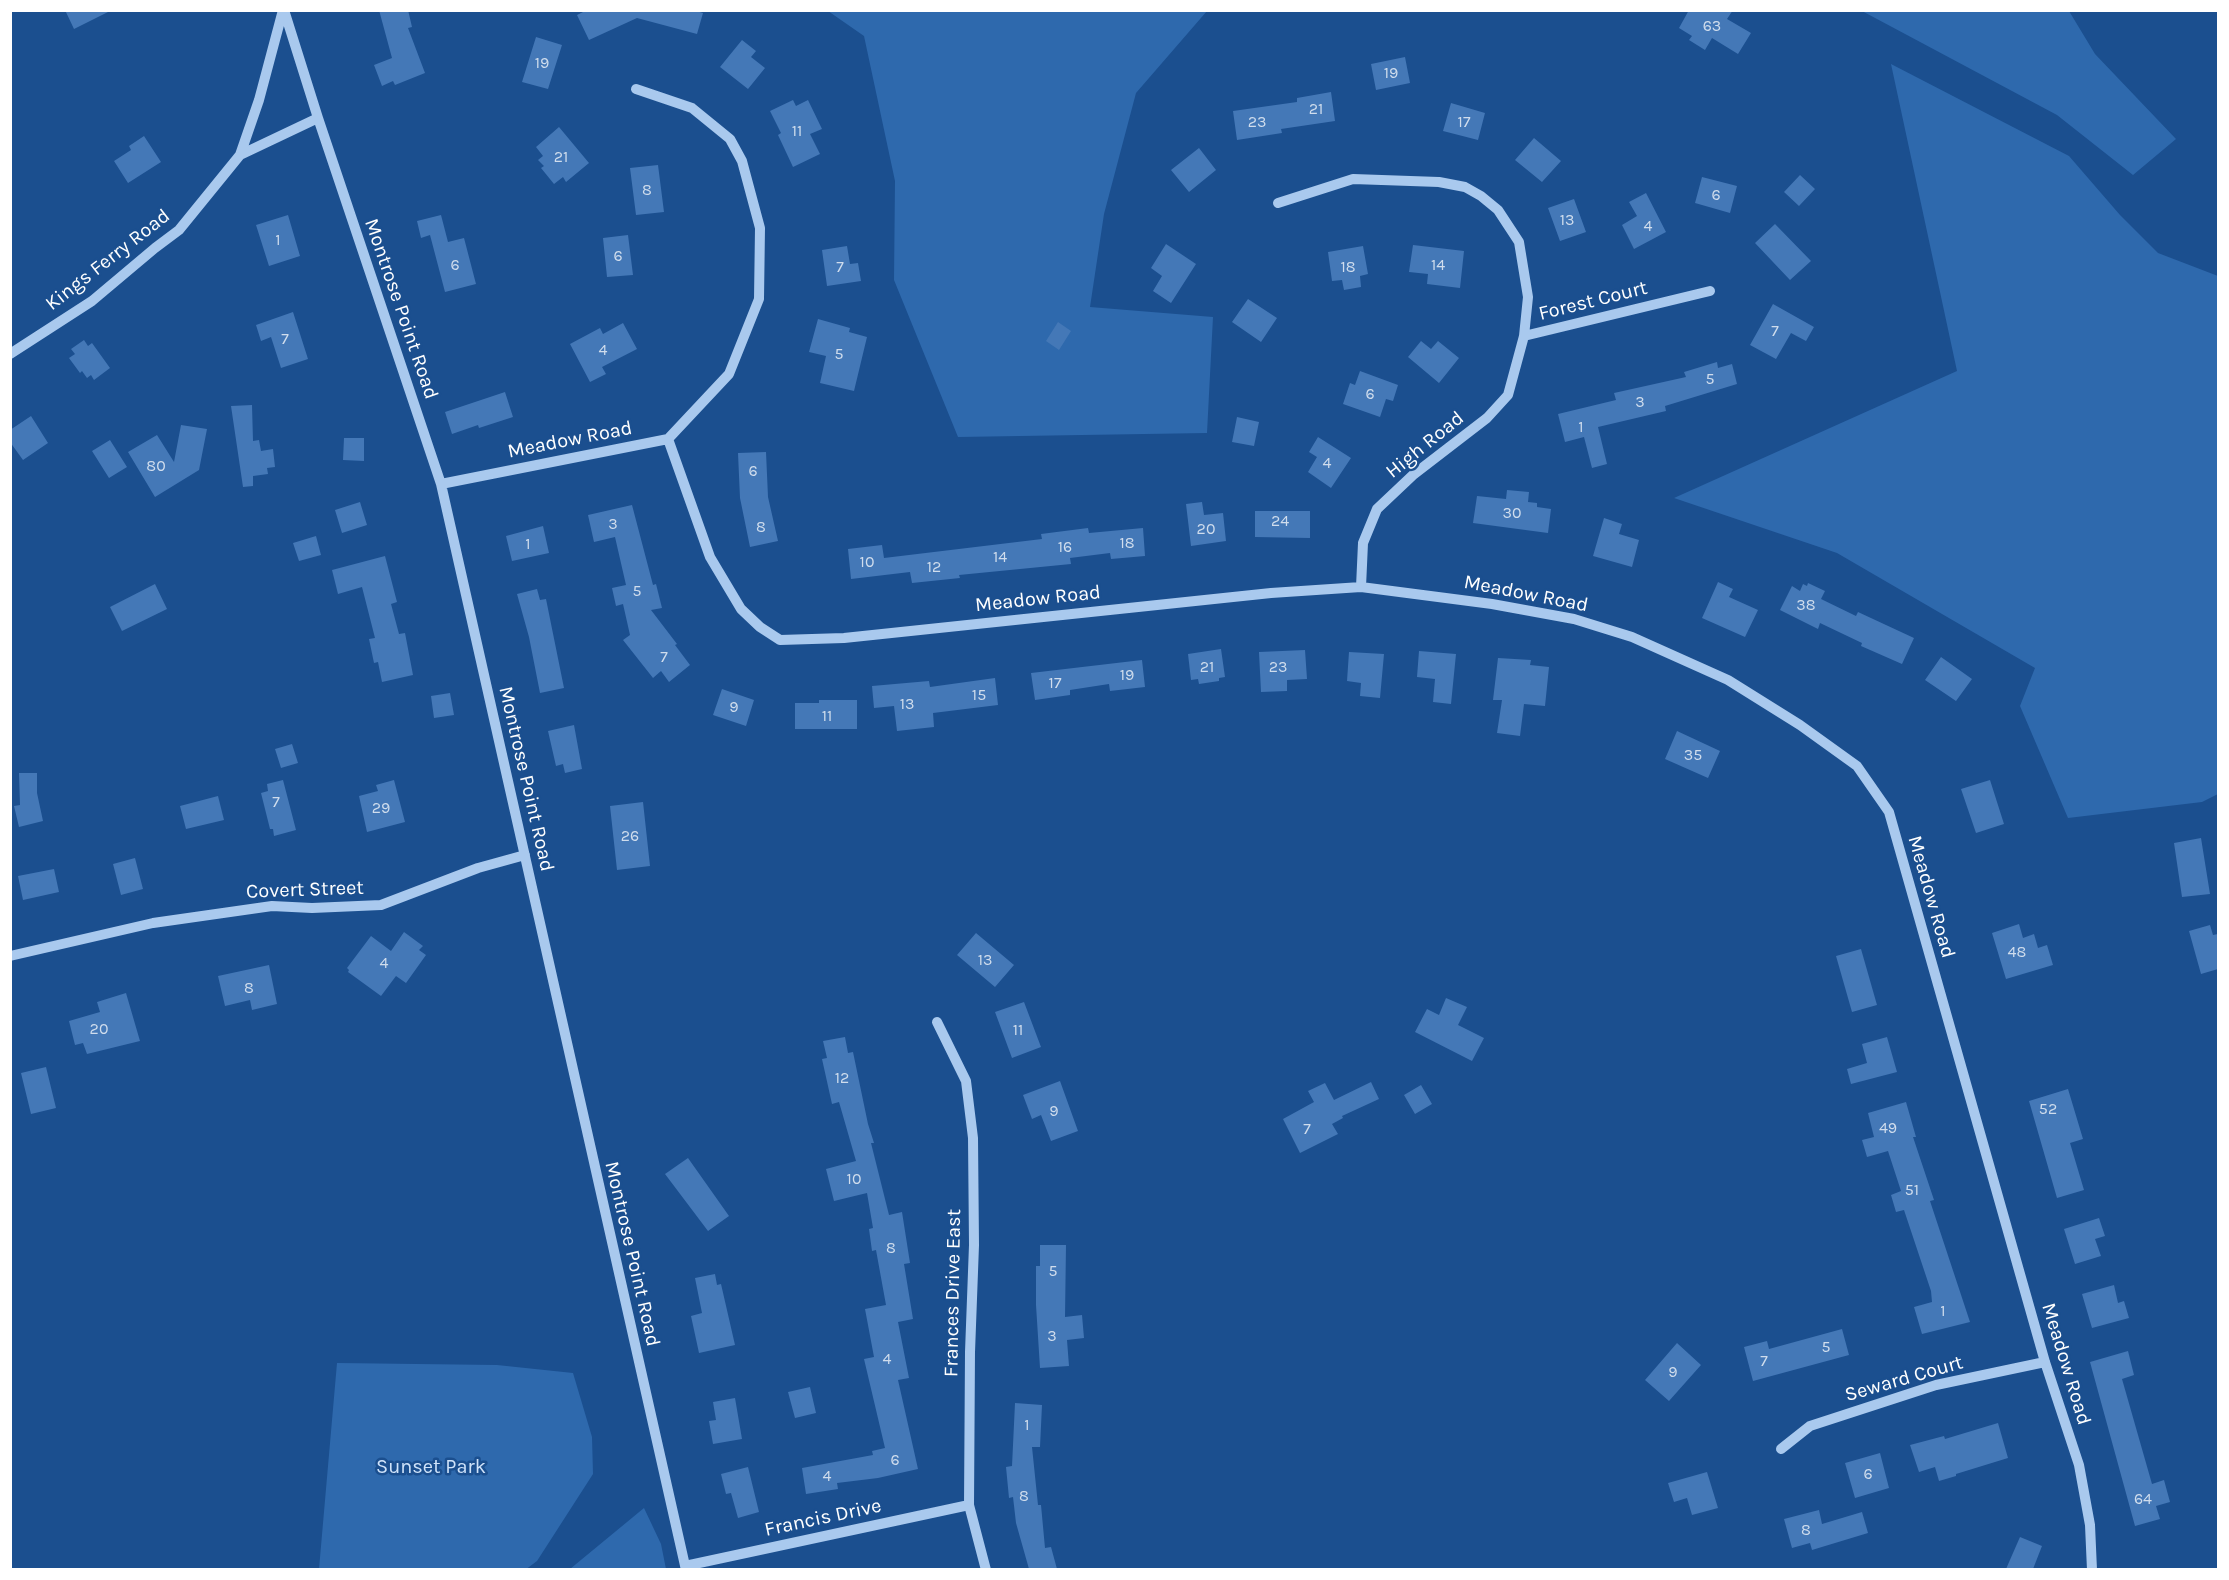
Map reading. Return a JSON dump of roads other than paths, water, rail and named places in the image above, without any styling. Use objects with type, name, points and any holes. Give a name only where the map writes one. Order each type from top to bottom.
[{"type":"street","name":"Montrose Point Road","points":[[284,10],[441,484],[685,1568]]},
{"type":"street","name":"Kings Ferry Road","points":[[10,354],[92,301],[155,248],[179,231],[240,155],[259,100],[284,10]]},
{"type":"street","points":[[636,89],[692,108],[730,139],[742,161],[760,228],[759,299],[729,374],[668,439]]},
{"type":"street","name":"Kings Ferry Road","points":[[240,155],[318,118]]},
{"type":"street","name":"Forest Court","points":[[1278,203],[1353,179],[1439,182],[1465,186],[1498,210],[1519,242],[1528,297],[1524,336],[1710,291]]},
{"type":"street","name":"High Road","points":[[1361,587],[1363,543],[1377,509],[1413,476],[1487,418],[1508,395],[1524,336]]},
{"type":"street","name":"Meadow Road","points":[[441,484],[668,439],[710,556],[741,609],[760,627],[780,640],[844,638],[1271,592],[1361,587],[1492,604],[1574,619],[1632,637],[1728,680],[1800,724],[1857,766],[1889,812],[2045,1362],[2079,1465],[2090,1525],[2092,1569]]},
{"type":"street","name":"Covert Street","points":[[10,956],[153,923],[273,906],[312,908],[381,905],[478,868],[525,855]]},
{"type":"street","name":"Frances Drive East","points":[[937,1022],[966,1081],[973,1138],[974,1245],[970,1352],[969,1505],[986,1569]]},
{"type":"street","name":"Seward Court","points":[[1781,1449],[1810,1426],[1936,1385],[2045,1362]]},
{"type":"street","name":"Francis Drive","points":[[685,1568],[969,1505]]},
{"type":"park label","name":"Sunset Park","points":[[431,1467]]}]
